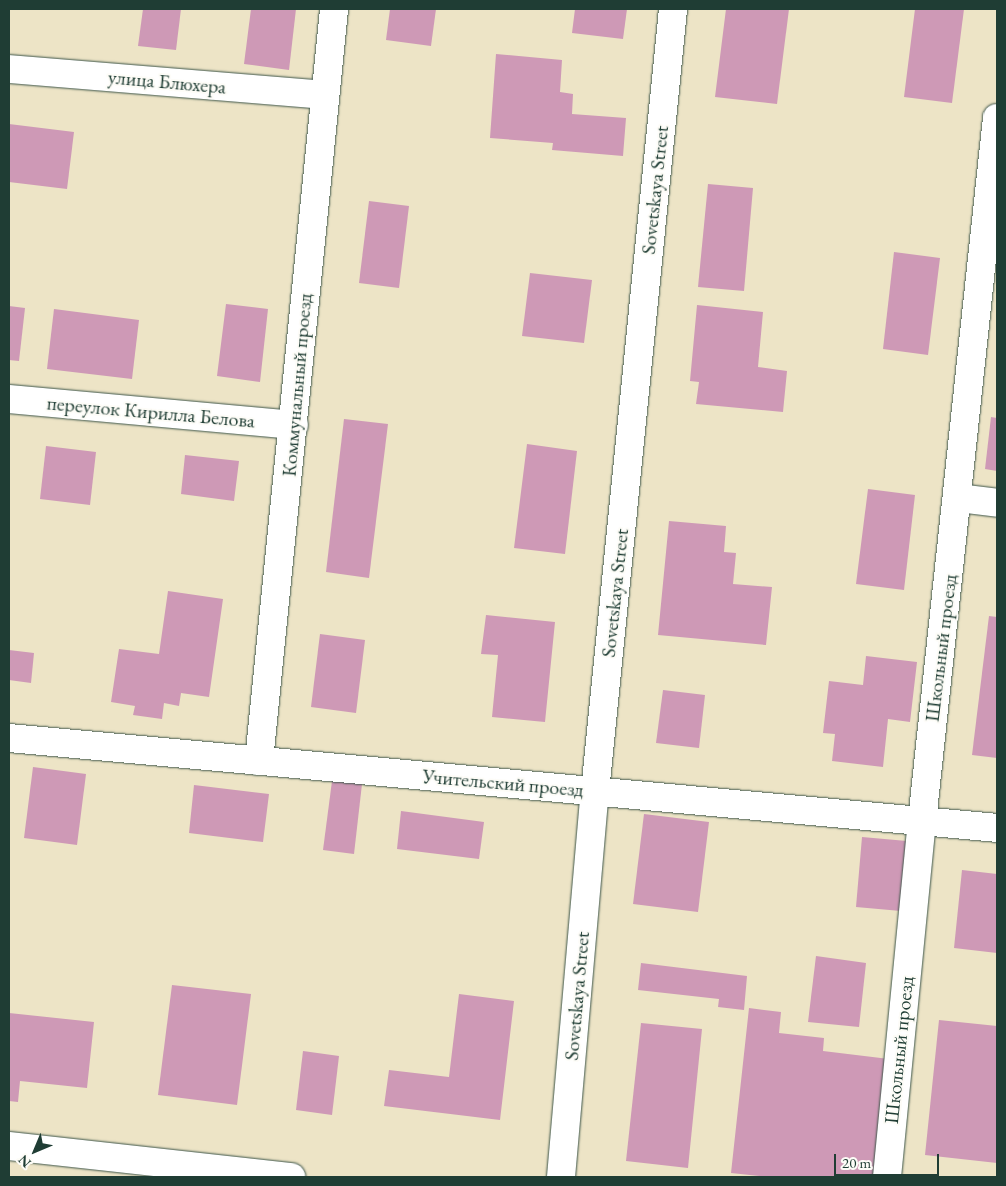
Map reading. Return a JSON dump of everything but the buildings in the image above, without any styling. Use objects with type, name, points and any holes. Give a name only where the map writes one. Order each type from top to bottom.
[{"type":"street","name":"Коммунальный проезд","points":[[259,761],[334,9]]},
{"type":"street","name":"Sovetskaya Street","points":[[561,1177],[595,792],[673,9]]},
{"type":"street","name":"улица Блюхера","points":[[9,69],[324,95]]},
{"type":"street","name":"Школьный проезд","points":[[887,1177],[922,821],[995,179],[997,118]]},
{"type":"street","name":"переулок Кирилла Белова","points":[[9,399],[294,425]]},
{"type":"street","points":[[959,498],[997,503]]},
{"type":"street","name":"Учительский проезд","points":[[9,738],[997,828]]},
{"type":"street","points":[[9,1146],[291,1177]]}]
